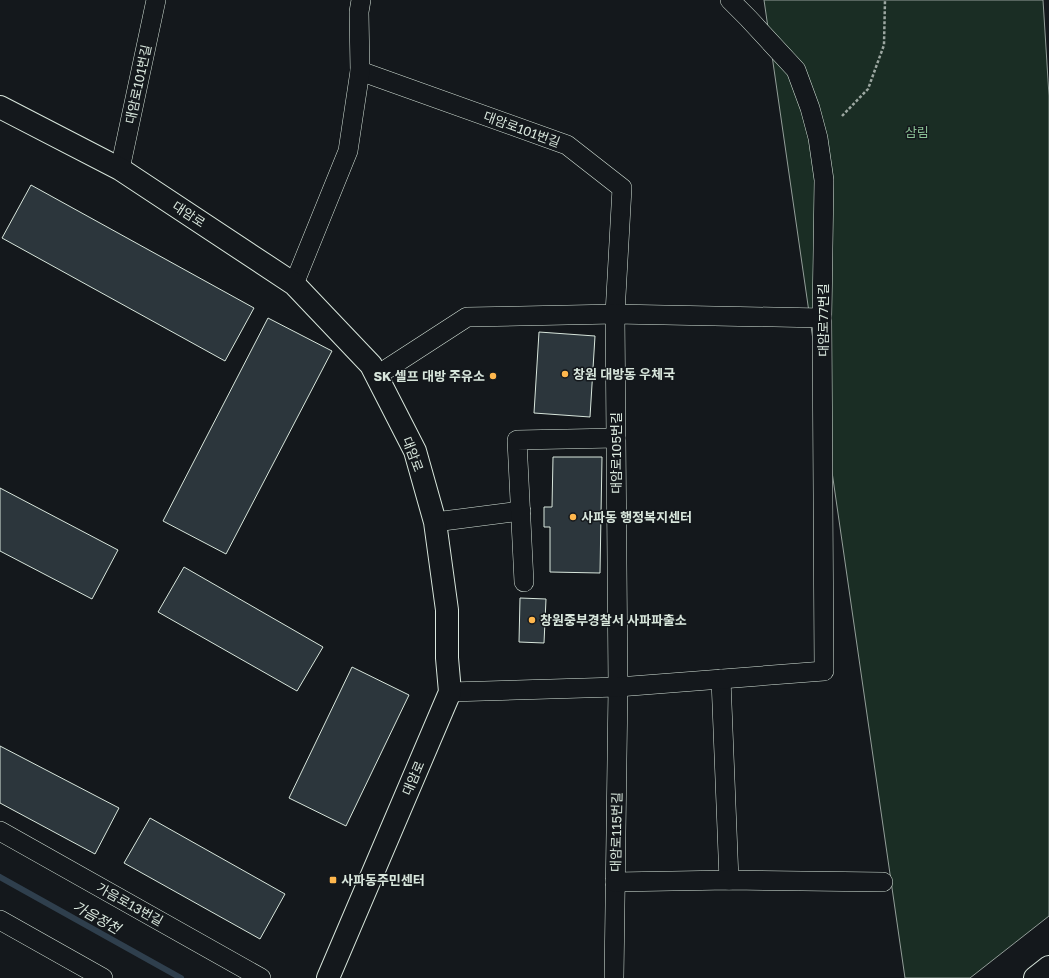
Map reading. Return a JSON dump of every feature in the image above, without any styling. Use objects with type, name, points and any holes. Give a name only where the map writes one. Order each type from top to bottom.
[{"type":"street","name":"대암로101번길","points":[[120,169],[156,0]]},
{"type":"street","points":[[294,284],[348,151],[360,71],[359,12],[361,0]]},
{"type":"street","name":"대암로77번길","points":[[721,679],[824,671],[822,318],[824,180],[818,138],[810,108],[796,70],[730,0]]},
{"type":"street","name":"대암로101번길","points":[[360,71],[567,145],[622,188],[615,314]]},
{"type":"street","name":"대암로","points":[[0,108],[120,169],[294,284],[370,365],[415,451],[435,522],[447,610],[447,658],[450,692],[328,978]]},
{"type":"street","points":[[376,376],[467,318],[615,314],[822,318]]},
{"type":"street","name":"대암로105번길","points":[[615,314],[618,687]]},
{"type":"street","points":[[524,582],[517,440],[616,438]]},
{"type":"street","points":[[435,522],[520,511]]},
{"type":"street","points":[[450,692],[618,687],[721,679],[729,880]]},
{"type":"street","name":"대암로115번길","points":[[614,978],[618,687]]},
{"type":"street","name":"가음로13번길","points":[[0,831],[261,978]]},
{"type":"street","points":[[615,882],[729,880],[883,882]]},
{"type":"street","points":[[0,920],[103,978]]},
{"type":"street","points":[[1035,978],[1049,967]]},
{"type":"path","points":[[842,116],[868,89],[884,45],[885,0]]},
{"type":"green space","name":"삼림","points":[[764,0],[1043,0],[1049,96],[1049,916],[970,978],[905,978]]},
{"type":"building","points":[[31,185],[254,308],[225,361],[2,238]]},
{"type":"building","points":[[268,318],[332,351],[226,554],[163,521]]},
{"type":"building","name":"창원 대방동 우체국","points":[[539,332],[595,336],[590,417],[534,413]]},
{"type":"building","name":"사파동 행정복지센터","points":[[553,457],[602,457],[600,573],[550,572],[550,527],[544,527],[544,507],[552,507]]},
{"type":"building","points":[[0,488],[118,550],[92,599],[0,551]]},
{"type":"building","points":[[184,567],[323,647],[297,691],[158,612]]},
{"type":"building","name":"창원중부경찰서 사파파출소","points":[[520,598],[546,599],[544,643],[519,642]]},
{"type":"building","points":[[352,667],[409,695],[346,826],[289,798]]},
{"type":"building","points":[[0,746],[119,808],[95,854],[0,803]]},
{"type":"building","points":[[150,818],[285,894],[260,939],[124,863]]},
{"type":"waterway","name":"가음정천","points":[[0,877],[181,978]]},
{"type":"place","name":"창원 대방동 우체국","points":[[565,374]]},
{"type":"place","name":"SK 셀프 대방 주유소","points":[[493,376]]},
{"type":"place","name":"사파동 행정복지센터","points":[[573,517]]},
{"type":"place","name":"창원중부경찰서 사파파출소","points":[[532,620]]},
{"type":"place","name":"사파동주민센터","points":[[333,880]]}]
